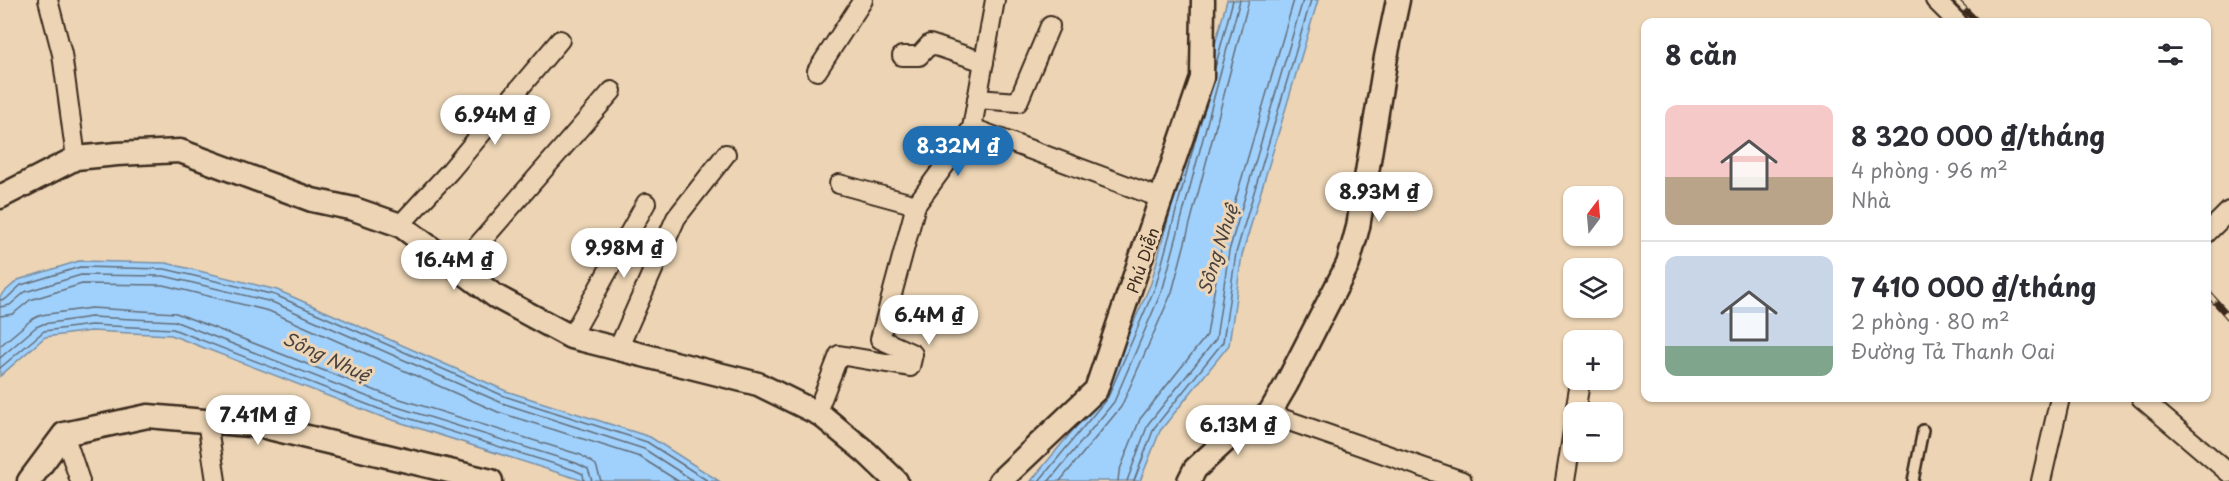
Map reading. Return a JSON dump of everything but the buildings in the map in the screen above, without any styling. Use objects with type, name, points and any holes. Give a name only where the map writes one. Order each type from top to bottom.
[{"type":"street","points":[[48,0],[62,54],[76,159]]},
{"type":"street","points":[[817,71],[863,0]]},
{"type":"street","points":[[817,412],[840,354],[910,368],[913,354],[880,339],[916,205],[972,128],[995,0]]},
{"type":"street","name":"Phú Diễn","points":[[1000,481],[1096,390],[1163,199],[1202,78],[1203,0]]},
{"type":"street","points":[[1189,481],[1195,469],[1236,431],[1269,414],[1348,264],[1358,227],[1386,57],[1398,0]]},
{"type":"street","points":[[1935,0],[1953,18]]},
{"type":"street","points":[[977,99],[1018,102],[1050,26]]},
{"type":"street","points":[[400,225],[450,171],[560,40]]},
{"type":"street","points":[[902,56],[919,56],[930,44],[984,62]]},
{"type":"street","points":[[458,268],[612,91]]},
{"type":"street","points":[[972,128],[1163,199]]},
{"type":"street","points":[[0,197],[76,159],[117,154],[180,151],[312,200],[354,209],[400,225],[495,296],[571,337],[758,384],[817,412],[867,453],[896,481]]},
{"type":"street","points":[[618,349],[676,218],[726,154]]},
{"type":"street","points":[[839,184],[916,205]]},
{"type":"street","points":[[571,337],[646,203]]},
{"type":"street","points":[[2211,229],[2229,211]]},
{"type":"street","points":[[2040,481],[2059,402]]},
{"type":"street","points":[[2146,402],[2229,473]]},
{"type":"street","points":[[1269,414],[1462,481]]},
{"type":"street","points":[[29,481],[64,434],[148,416],[261,426],[491,481]]},
{"type":"street","points":[[207,421],[216,481]]},
{"type":"street","points":[[64,434],[80,481]]},
{"type":"street","points":[[1564,481],[1567,462]]},
{"type":"lane","points":[[1913,481],[1923,430]]},
{"type":"water","name":"Sông Nhuệ","points":[[1227,0],[1318,0],[1242,255],[1229,345],[1160,431],[1140,481],[1031,481],[1102,395],[1151,283]]},
{"type":"water","name":"Sông Nhuệ","points":[[79,261],[166,263],[277,290],[506,391],[650,437],[719,481],[584,481],[377,415],[171,335],[91,331],[45,337],[0,376],[0,296],[18,280]]},
{"type":"railway","points":[[1955,0],[1973,18]]},
{"type":"railway","points":[[2211,297],[2229,317]]}]
